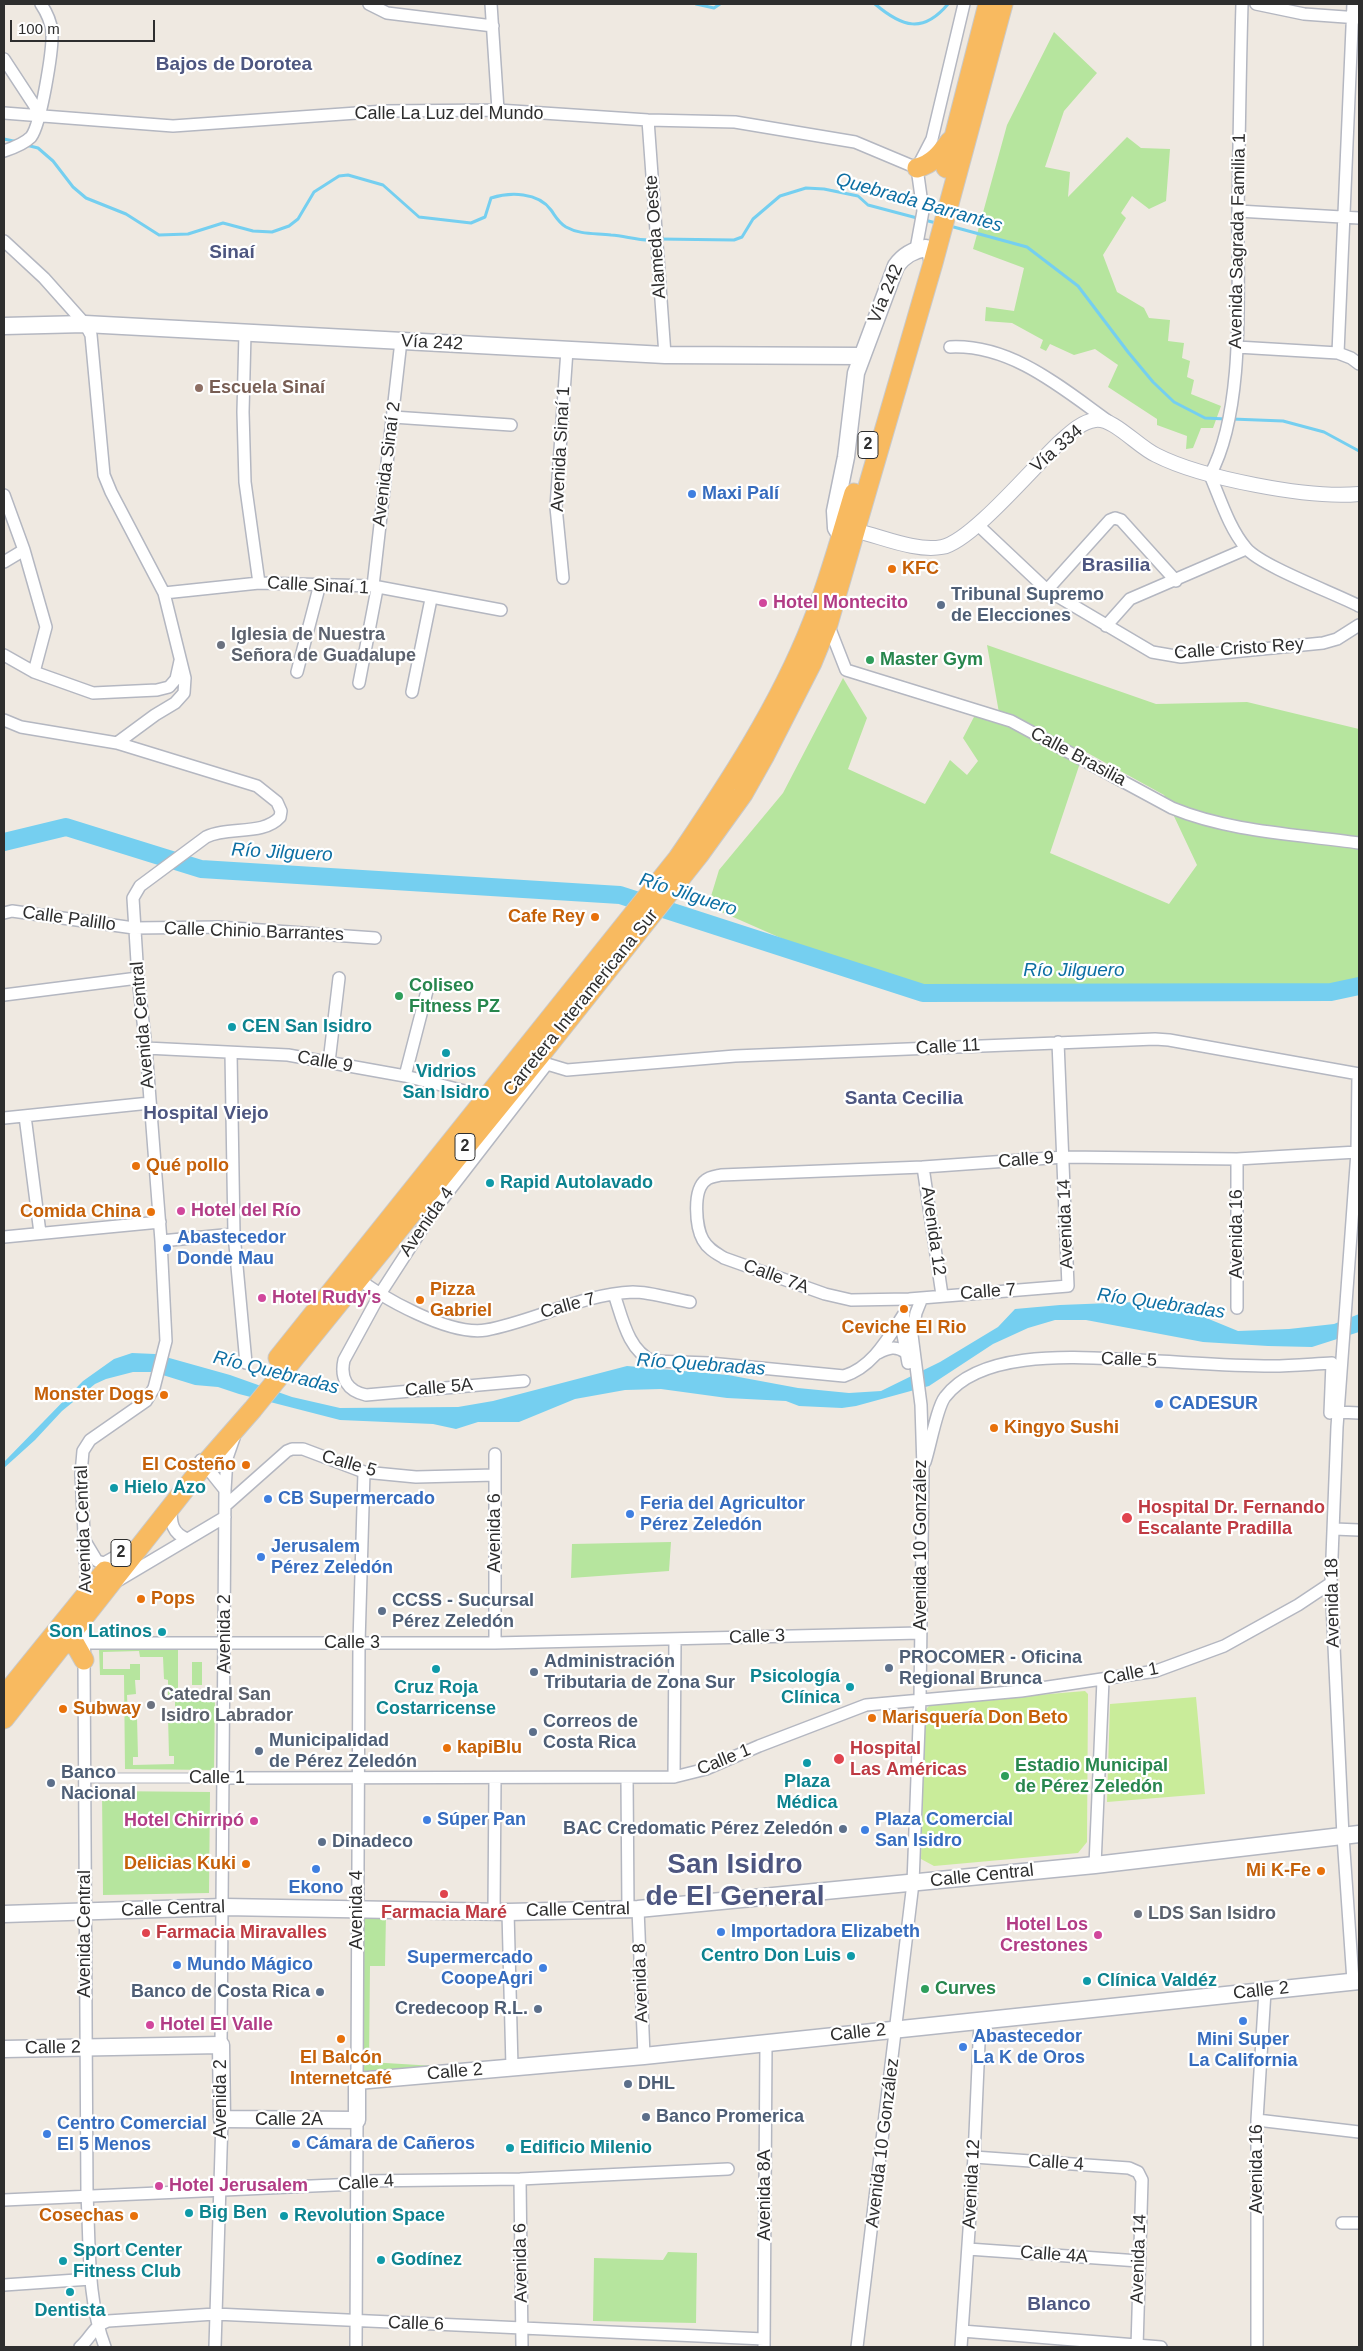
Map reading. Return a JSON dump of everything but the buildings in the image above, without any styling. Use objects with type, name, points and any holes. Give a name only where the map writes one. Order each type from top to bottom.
[{"type":"highway","name":"Carretera Interamericana Sur","points":[[4,1696],[120,1554],[244,1414],[352,1274],[493,1102],[538,1056],[699,855],[742,794],[816,654],[828,624],[842,544],[925,253],[988,4]]},
{"type":"highway","name":"Carretera Interamericana Sur","points":[[538,1056],[628,920],[678,858],[744,758],[812,624],[842,544],[925,253],[1003,4]]},
{"type":"highway","points":[[917,168],[926,166],[939,156],[954,136]]},
{"type":"highway","points":[[816,654],[842,544]]},
{"type":"highway","name":"Carretera Interamericana Sur","points":[[4,1719],[171,1509],[201,1461]]},
{"type":"highway","points":[[64,1644],[75,1644],[84,1652]]},
{"type":"main road","name":"Vía 242","points":[[842,544],[836,528],[835,511],[846,457],[856,373],[896,266],[902,258],[925,253]]},
{"type":"main road","name":"Vía 242","points":[[4,326],[85,324],[665,355],[861,356]]},
{"type":"main road","name":"Calle Central","points":[[4,1914],[224,1907],[501,1911],[633,1910],[1096,1865],[1351,1835]]},
{"type":"main road","name":"Calle 2","points":[[357,2081],[644,2056],[1356,1981]]},
{"type":"main road","name":"Calle 2","points":[[4,2049],[221,2045]]},
{"type":"main road","name":"Avenida 2","points":[[221,2045],[222,2119]]},
{"type":"main road","name":"Avenida 4","points":[[357,2081],[357,2120]]},
{"type":"main road","name":"Calle 2A","points":[[222,2119],[357,2120]]},
{"type":"street","points":[[4,151],[29,138],[36,129],[40,114],[52,35],[50,21],[41,4]]},
{"type":"street","points":[[370,4],[387,13],[493,26]]},
{"type":"street","points":[[491,4],[498,110]]},
{"type":"street","points":[[925,253],[923,211],[917,168],[932,139],[964,4]]},
{"type":"street","name":"Avenida Sagrada Familia 1","points":[[1210,475],[1219,458],[1227,422],[1237,347],[1242,4]]},
{"type":"street","points":[[1256,4],[1304,14],[1356,17]]},
{"type":"street","points":[[1338,353],[1343,217],[1356,17],[1353,4]]},
{"type":"street","points":[[4,58],[40,114]]},
{"type":"street","name":"Calle La Luz del Mundo","points":[[4,113],[40,114],[173,126],[385,111],[498,110],[648,120],[735,122],[855,142],[917,168]]},
{"type":"street","name":"Alameda Oeste","points":[[648,120],[665,355]]},
{"type":"street","points":[[1238,211],[1359,218]]},
{"type":"street","points":[[4,241],[44,278],[85,324],[91,335],[95,359],[104,474],[111,492],[164,593],[185,678],[184,693],[176,703],[155,715],[117,744],[21,727],[4,720]]},
{"type":"street","points":[[245,333],[243,412],[245,482],[259,582]]},
{"type":"street","name":"Avenida Sinaí 2","points":[[359,683],[375,588],[401,341]]},
{"type":"street","points":[[950,348],[962,347],[984,351],[1012,360],[1041,373],[1152,453],[1172,464],[1210,475],[1302,491],[1359,494]]},
{"type":"street","points":[[1237,347],[1338,353],[1352,358],[1359,364]]},
{"type":"street","name":"Avenida Sinaí 1","points":[[563,578],[556,506],[566,350]]},
{"type":"street","points":[[393,417],[511,425]]},
{"type":"street","name":"Vía 334","points":[[842,544],[908,544],[940,548],[956,542],[978,525],[1070,433],[1093,420],[1109,422]]},
{"type":"street","points":[[1210,475],[1234,530],[1246,549],[1264,561],[1359,606]]},
{"type":"street","points":[[4,495],[24,550],[46,627],[34,672]]},
{"type":"street","points":[[1048,590],[1110,520],[1116,518],[1121,520],[1176,580]]},
{"type":"street","name":"Calle Cristo Rey","points":[[978,525],[1048,590],[1152,652],[1180,657],[1323,643],[1337,639],[1359,625]]},
{"type":"street","points":[[1106,626],[1130,600],[1246,549]]},
{"type":"street","points":[[4,562],[24,550]]},
{"type":"street","name":"Calle Sinaí 1","points":[[164,593],[259,582],[320,584],[375,588],[501,610]]},
{"type":"street","points":[[297,672],[320,584]]},
{"type":"street","points":[[412,692],[431,599]]},
{"type":"street","name":"Calle Brasilia","points":[[828,624],[846,670],[1010,722],[1187,814],[1223,824],[1359,843]]},
{"type":"street","points":[[4,655],[34,672],[93,693],[157,690],[168,687],[176,679],[181,657]]},
{"type":"street","name":"Avenida Central","points":[[105,2347],[97,2326],[91,2279],[87,2195],[84,1652],[87,1593],[81,1474],[82,1455],[86,1446],[141,1406],[154,1388],[166,1341],[160,1222],[146,1048],[138,978],[133,898],[140,886],[158,874],[191,846],[218,831],[268,826],[280,817],[277,802],[257,786],[117,744]]},
{"type":"street","name":"Calle Palillo","points":[[4,913],[12,911],[134,928]]},
{"type":"street","name":"Calle Chinio Barrantes","points":[[134,928],[219,927],[375,938]]},
{"type":"street","points":[[4,995],[138,978]]},
{"type":"street","points":[[328,1062],[339,978]]},
{"type":"street","points":[[405,1076],[428,987]]},
{"type":"street","name":"Calle 11","points":[[538,1056],[567,1070],[735,1056],[1058,1042],[1169,1040],[1359,1074]]},
{"type":"street","name":"Avenida 14","points":[[1058,1042],[1068,1286]]},
{"type":"street","name":"Calle 9","points":[[146,1048],[288,1056],[328,1062],[405,1076],[493,1102]]},
{"type":"street","points":[[231,1053],[234,1234],[246,1363]]},
{"type":"street","name":"Avenida 4","points":[[355,1392],[344,1380],[342,1371],[344,1360],[380,1294],[538,1056]]},
{"type":"street","name":"Avenida 18","points":[[1356,1981],[1351,1835],[1331,1583],[1337,1427],[1357,1152],[1359,1074]]},
{"type":"street","points":[[4,1118],[150,1103]]},
{"type":"street","points":[[25,1116],[40,1233]]},
{"type":"street","name":"Calle 9","points":[[700,1187],[706,1180],[721,1175],[923,1167],[1064,1157],[1237,1160],[1357,1152]]},
{"type":"street","name":"Avenida 16","points":[[1237,1160],[1237,1308]]},
{"type":"street","name":"Avenida 12","points":[[923,1167],[942,1295]]},
{"type":"street","name":"Calle 7A","points":[[700,1187],[696,1210],[702,1240],[710,1250],[724,1258],[825,1294],[851,1300],[909,1299]]},
{"type":"street","points":[[4,1237],[160,1222]]},
{"type":"street","points":[[161,1240],[234,1234]]},
{"type":"street","name":"Calle 7","points":[[352,1274],[380,1294],[414,1311],[450,1326],[468,1330],[484,1330],[565,1305],[614,1294],[632,1342],[645,1358],[653,1361],[710,1362],[844,1376],[860,1369],[878,1353],[904,1314]]},
{"type":"street","name":"Calle 7","points":[[909,1299],[1068,1286]]},
{"type":"street","points":[[614,1294],[635,1292],[690,1302]]},
{"type":"street","name":"Avenida 10 González","points":[[909,1358],[916,1313],[922,1298]]},
{"type":"street","name":"Avenida 10 González","points":[[858,2347],[913,1883],[920,1699],[923,1468],[917,1405],[902,1329],[909,1299]]},
{"type":"street","points":[[878,1353],[892,1348],[901,1349],[909,1358]]},
{"type":"street","name":"Calle 5","points":[[923,1468],[943,1398],[953,1388],[975,1375],[994,1367],[1031,1359],[1067,1357],[1273,1366],[1332,1363],[1330,1414],[1332,1421],[1337,1427]]},
{"type":"street","name":"Calle 5A","points":[[355,1392],[366,1395],[524,1381]]},
{"type":"street","points":[[1338,1412],[1359,1413]]},
{"type":"street","name":"Avenida 2","points":[[221,2045],[224,1907],[225,1490],[227,1458],[244,1414]]},
{"type":"street","name":"Calle 5","points":[[109,1586],[188,1539],[225,1511],[281,1455],[292,1449],[302,1449],[364,1472],[416,1477],[495,1474]]},
{"type":"street","name":"Avenida 6","points":[[495,1454],[495,1642]]},
{"type":"street","points":[[201,1461],[225,1490]]},
{"type":"street","name":"Avenida 4","points":[[357,2081],[359,1643],[364,1472]]},
{"type":"street","points":[[171,1509],[174,1530],[179,1536],[188,1539]]},
{"type":"street","points":[[1334,1530],[1359,1530]]},
{"type":"street","points":[[84,1539],[97,1561],[104,1563],[120,1554]]},
{"type":"street","name":"Calle 1","points":[[86,1778],[674,1777],[706,1769],[866,1705],[1021,1691],[1156,1671],[1210,1653],[1298,1605],[1331,1583]]},
{"type":"street","name":"Calle 3","points":[[84,1652],[225,1642],[359,1643],[675,1640],[920,1633]]},
{"type":"street","points":[[674,1777],[675,1640]]},
{"type":"street","points":[[1096,1865],[1103,1680]]},
{"type":"street","points":[[495,1778],[501,1911],[512,2067]]},
{"type":"street","name":"Avenida 8","points":[[627,1778],[633,1910],[644,2056]]},
{"type":"street","name":"Avenida 16","points":[[1256,2347],[1257,2120],[1265,1991]]},
{"type":"street","name":"Avenida 12","points":[[961,2347],[974,2157],[980,2020]]},
{"type":"street","name":"Avenida 8A","points":[[764,2343],[766,2043]]},
{"type":"street","name":"Avenida 2","points":[[215,2347],[222,2119]]},
{"type":"street","name":"Avenida 4","points":[[356,2347],[357,2120]]},
{"type":"street","points":[[1257,2120],[1359,2132]]},
{"type":"street","name":"Calle 4","points":[[974,2157],[1129,2168],[1138,2172]]},
{"type":"street","name":"Calle 4","points":[[4,2200],[356,2184],[363,2181],[520,2179],[728,2169]]},
{"type":"street","name":"Avenida 14","points":[[1137,2346],[1142,2180],[1138,2172]]},
{"type":"street","name":"Avenida 6","points":[[520,2179],[522,2347]]},
{"type":"street","points":[[1342,2223],[1359,2223]]},
{"type":"street","name":"Calle 4A","points":[[968,2250],[1139,2261]]},
{"type":"street","points":[[4,2285],[91,2279]]},
{"type":"street","name":"Calle 6","points":[[97,2326],[108,2321],[215,2314],[356,2322],[522,2328],[764,2343]]},
{"type":"street","points":[[80,2347],[86,2342],[97,2326]]},
{"type":"street","points":[[962,2331],[1161,2347]]},
{"type":"green space","points":[[1054,32],[1097,73],[1064,111],[1045,167],[1070,172],[1068,197],[1127,137],[1141,148],[1170,149],[1166,201],[1149,209],[1132,196],[1121,213],[1126,218],[1103,255],[1117,292],[1144,308],[1149,318],[1170,320],[1168,341],[1184,343],[1182,358],[1190,361],[1187,377],[1194,380],[1191,394],[1221,406],[1213,428],[1201,428],[1193,448],[1186,449],[1187,436],[1157,425],[1157,419],[1108,387],[1118,365],[1095,349],[1074,355],[1050,344],[1046,351],[1040,348],[1043,340],[1012,323],[985,321],[986,307],[1014,311],[1024,268],[973,249],[1007,125]]},
{"type":"green space","points":[[987,645],[1156,704],[1247,702],[1359,729],[1359,986],[1331,992],[923,993],[865,975],[708,906],[719,870],[783,793],[843,678],[867,718],[848,769],[925,804],[950,760],[967,775],[978,761],[963,738],[975,715],[1001,724]],"holes":[[[1084,751],[1164,795],[1197,865],[1169,904],[1050,853]]]},
{"type":"green space","points":[[671,1542],[669,1571],[571,1578],[572,1544]]},
{"type":"green space","points":[[99,1649],[178,1649],[178,1698],[215,1698],[214,1770],[125,1769],[124,1675],[100,1675]],"holes":[[[139,1651],[140,1657],[163,1657],[164,1679],[168,1680],[168,1695],[175,1695],[175,1716],[168,1716],[169,1756],[174,1756],[174,1764],[133,1765],[133,1757],[138,1757],[137,1717],[128,1717],[127,1695],[136,1694],[135,1680],[140,1680],[140,1664],[130,1664],[130,1669],[103,1669],[103,1652]]]},
{"type":"green space","points":[[192,1662],[202,1662],[202,1685],[192,1685]]},
{"type":"green space","name":"Estadio Municipal de Pérez Zeledón","points":[[1085,1691],[1088,1694],[1087,1842],[1078,1853],[934,1866],[921,1859],[925,1710],[931,1704]]},
{"type":"green space","points":[[1196,1697],[1205,1794],[1107,1802],[1110,1704]]},
{"type":"green space","points":[[102,1791],[210,1792],[209,1893],[103,1895]]},
{"type":"green space","points":[[362,1913],[386,1915],[385,1966],[370,1966],[369,2062],[435,2066],[360,2073]]},
{"type":"green space","points":[[668,2252],[697,2253],[696,2323],[593,2321],[594,2258],[663,2260]]},
{"type":"water","points":[[1136,1302],[1199,1315],[1238,1331],[1289,1329],[1334,1324],[1359,1314],[1359,1332],[1312,1347],[1268,1346],[1203,1342],[1086,1320],[1055,1320],[1028,1328],[993,1344],[929,1386],[856,1406],[842,1408],[799,1406],[786,1401],[727,1398],[661,1389],[625,1390],[575,1399],[519,1422],[478,1422],[456,1429],[433,1424],[340,1420],[218,1387],[195,1385],[153,1372],[133,1372],[95,1384],[62,1411],[35,1440],[4,1468],[4,1462],[83,1381],[114,1359],[132,1353],[155,1354],[230,1375],[292,1397],[340,1408],[458,1407],[493,1401],[627,1366],[728,1375],[798,1388],[849,1393],[881,1391],[940,1362],[998,1327],[1015,1309]]},
{"type":"waterway","points":[[696,4],[714,8],[720,4]]},
{"type":"waterway","points":[[875,4],[894,18],[912,24],[930,20],[948,4]]},
{"type":"waterway","name":"Quebrada Barrantes","points":[[4,139],[18,142]]},
{"type":"waterway","name":"Quebrada Barrantes","points":[[26,145],[38,148],[53,161],[73,187],[86,198],[126,214],[159,235],[188,234],[223,223],[253,231],[272,232],[289,226],[298,219],[314,192],[339,176],[348,175],[383,185],[419,217],[471,223],[485,217],[491,198],[515,194],[539,200],[551,210],[561,223],[571,230],[653,240]]},
{"type":"waterway","name":"Quebrada Barrantes","points":[[659,239],[734,240],[742,237],[753,219],[780,196],[806,188],[824,189],[858,196],[868,205],[936,223]]},
{"type":"waterway","name":"Quebrada Barrantes","points":[[950,226],[1027,247],[1078,286],[1128,352],[1153,382],[1174,402],[1205,418],[1226,419]]},
{"type":"waterway","name":"Quebrada Barrantes","points":[[1232,419],[1283,421],[1324,432],[1359,451]]},
{"type":"waterway","name":"Río Jilguero","points":[[4,842],[66,827],[201,869],[620,895],[923,993],[1331,992],[1359,986]]},
{"type":"place","name":"Escuela Sinaí","points":[[199,388]]},
{"type":"place","name":"Maxi Palí","points":[[692,494]]},
{"type":"place","name":"KFC","points":[[892,569]]},
{"type":"place","name":"Hotel Montecito","points":[[763,603]]},
{"type":"place","name":"Tribunal Supremo de Elecciones","points":[[941,605]]},
{"type":"place","name":"Iglesia de Nuestra Señora de Guadalupe","points":[[221,645]]},
{"type":"place","name":"Master Gym","points":[[870,660]]},
{"type":"place","name":"Cafe Rey","points":[[595,917]]},
{"type":"place","name":"Coliseo Fitness PZ","points":[[399,996]]},
{"type":"place","name":"CEN San Isidro","points":[[232,1027]]},
{"type":"place","name":"Vidrios San Isidro","points":[[446,1053]]},
{"type":"place","name":"Qué pollo","points":[[136,1166]]},
{"type":"place","name":"Rapid Autolavado","points":[[490,1183]]},
{"type":"place","name":"Hotel del Río","points":[[181,1211]]},
{"type":"place","name":"Comida China","points":[[151,1212]]},
{"type":"place","name":"Abastecedor Donde Mau","points":[[167,1248]]},
{"type":"place","name":"Hotel Rudy's","points":[[262,1298]]},
{"type":"place","name":"Pizza Gabriel","points":[[420,1300]]},
{"type":"place","name":"Ceviche El Rio","points":[[904,1309]]},
{"type":"place","name":"Monster Dogs","points":[[164,1395]]},
{"type":"place","name":"CADESUR","points":[[1159,1404]]},
{"type":"place","name":"Kingyo Sushi","points":[[994,1428]]},
{"type":"place","name":"El Costeño","points":[[246,1465]]},
{"type":"place","name":"Hielo Azo","points":[[114,1488]]},
{"type":"place","name":"CB Supermercado","points":[[268,1499]]},
{"type":"place","name":"Feria del Agricultor Pérez Zeledón","points":[[630,1514]]},
{"type":"place","name":"Hospital Dr. Fernando Escalante Pradilla","points":[[1127,1518]]},
{"type":"place","name":"Jerusalem Pérez Zeledón","points":[[261,1557]]},
{"type":"place","name":"Pops","points":[[141,1599]]},
{"type":"place","name":"CCSS - Sucursal Pérez Zeledón","points":[[382,1611]]},
{"type":"place","name":"Son Latinos","points":[[162,1632]]},
{"type":"place","name":"PROCOMER - Oficina Regional Brunca","points":[[889,1668]]},
{"type":"place","name":"Cruz Roja Costarricense","points":[[436,1669]]},
{"type":"place","name":"Administración Tributaria de Zona Sur","points":[[534,1672]]},
{"type":"place","name":"Psicología Clínica","points":[[850,1687]]},
{"type":"place","name":"Catedral San Isidro Labrador","points":[[151,1705]]},
{"type":"place","name":"Subway","points":[[63,1709]]},
{"type":"place","name":"Marisquería Don Beto","points":[[872,1718]]},
{"type":"place","name":"Correos de Costa Rica","points":[[533,1732]]},
{"type":"place","name":"kapiBlu","points":[[447,1748]]},
{"type":"place","name":"Municipalidad de Pérez Zeledón","points":[[259,1751]]},
{"type":"place","name":"Hospital Las Américas","points":[[839,1759]]},
{"type":"place","name":"Plaza Médica","points":[[807,1763]]},
{"type":"place","name":"Estadio Municipal de Pérez Zeledón","points":[[1005,1776]]},
{"type":"place","name":"Banco Nacional","points":[[51,1783]]},
{"type":"place","name":"Súper Pan","points":[[427,1820]]},
{"type":"place","name":"Hotel Chirripó","points":[[254,1821]]},
{"type":"place","name":"BAC Credomatic Pérez Zeledón","points":[[843,1829]]},
{"type":"place","name":"Plaza Comercial San Isidro","points":[[865,1830]]},
{"type":"place","name":"Dinadeco","points":[[322,1842]]},
{"type":"place","name":"Delicias Kuki","points":[[246,1864]]},
{"type":"place","name":"Ekono","points":[[316,1869]]},
{"type":"place","name":"Mi K-Fe","points":[[1321,1871]]},
{"type":"place","name":"Farmacia Maré","points":[[444,1894]]},
{"type":"place","name":"LDS San Isidro","points":[[1138,1914]]},
{"type":"place","name":"Importadora Elizabeth","points":[[721,1932]]},
{"type":"place","name":"Farmacia Miravalles","points":[[146,1933]]},
{"type":"place","name":"Hotel Los Crestones","points":[[1098,1935]]},
{"type":"place","name":"Centro Don Luis","points":[[851,1956]]},
{"type":"place","name":"Mundo Mágico","points":[[177,1965]]},
{"type":"place","name":"Supermercado CoopeAgri","points":[[543,1968]]},
{"type":"place","name":"Clínica Valdéz","points":[[1087,1981]]},
{"type":"place","name":"Curves","points":[[925,1989]]},
{"type":"place","name":"Banco de Costa Rica","points":[[320,1992]]},
{"type":"place","name":"Credecoop R.L.","points":[[538,2009]]},
{"type":"place","name":"Mini Super La California","points":[[1243,2021]]},
{"type":"place","name":"Hotel El Valle","points":[[150,2025]]},
{"type":"place","name":"El Balcón Internetcafé","points":[[341,2039]]},
{"type":"place","name":"Abastecedor La K de Oros","points":[[963,2047]]},
{"type":"place","name":"DHL","points":[[628,2084]]},
{"type":"place","name":"Banco Promerica","points":[[646,2117]]},
{"type":"place","name":"Centro Comercial El 5 Menos","points":[[47,2134]]},
{"type":"place","name":"Cámara de Cañeros","points":[[296,2144]]},
{"type":"place","name":"Edificio Milenio","points":[[510,2148]]},
{"type":"place","name":"Hotel Jerusalem","points":[[159,2186]]},
{"type":"place","name":"Big Ben","points":[[189,2213]]},
{"type":"place","name":"Cosechas","points":[[134,2216]]},
{"type":"place","name":"Revolution Space","points":[[284,2216]]},
{"type":"place","name":"Godínez","points":[[381,2260]]},
{"type":"place","name":"Sport Center Fitness Club","points":[[63,2261]]},
{"type":"place","name":"Dentista","points":[[70,2292]]},
{"type":"district","name":"Bajos de Dorotea","points":[[234,65]]},
{"type":"district","name":"Sinaí","points":[[232,253]]},
{"type":"district","name":"Brasilia","points":[[1116,566]]},
{"type":"district","name":"Santa Cecilia","points":[[904,1099]]},
{"type":"district","name":"Hospital Viejo","points":[[206,1114]]},
{"type":"district","name":"San Isidro de El General","points":[[735,1881]]},
{"type":"district","name":"Blanco","points":[[1059,2305]]},
{"type":"water label","name":"Río Quebradas","points":[[1161,1304]]},
{"type":"water label","name":"Río Quebradas","points":[[701,1365]]},
{"type":"water label","name":"Río Quebradas","points":[[276,1373]]}]
